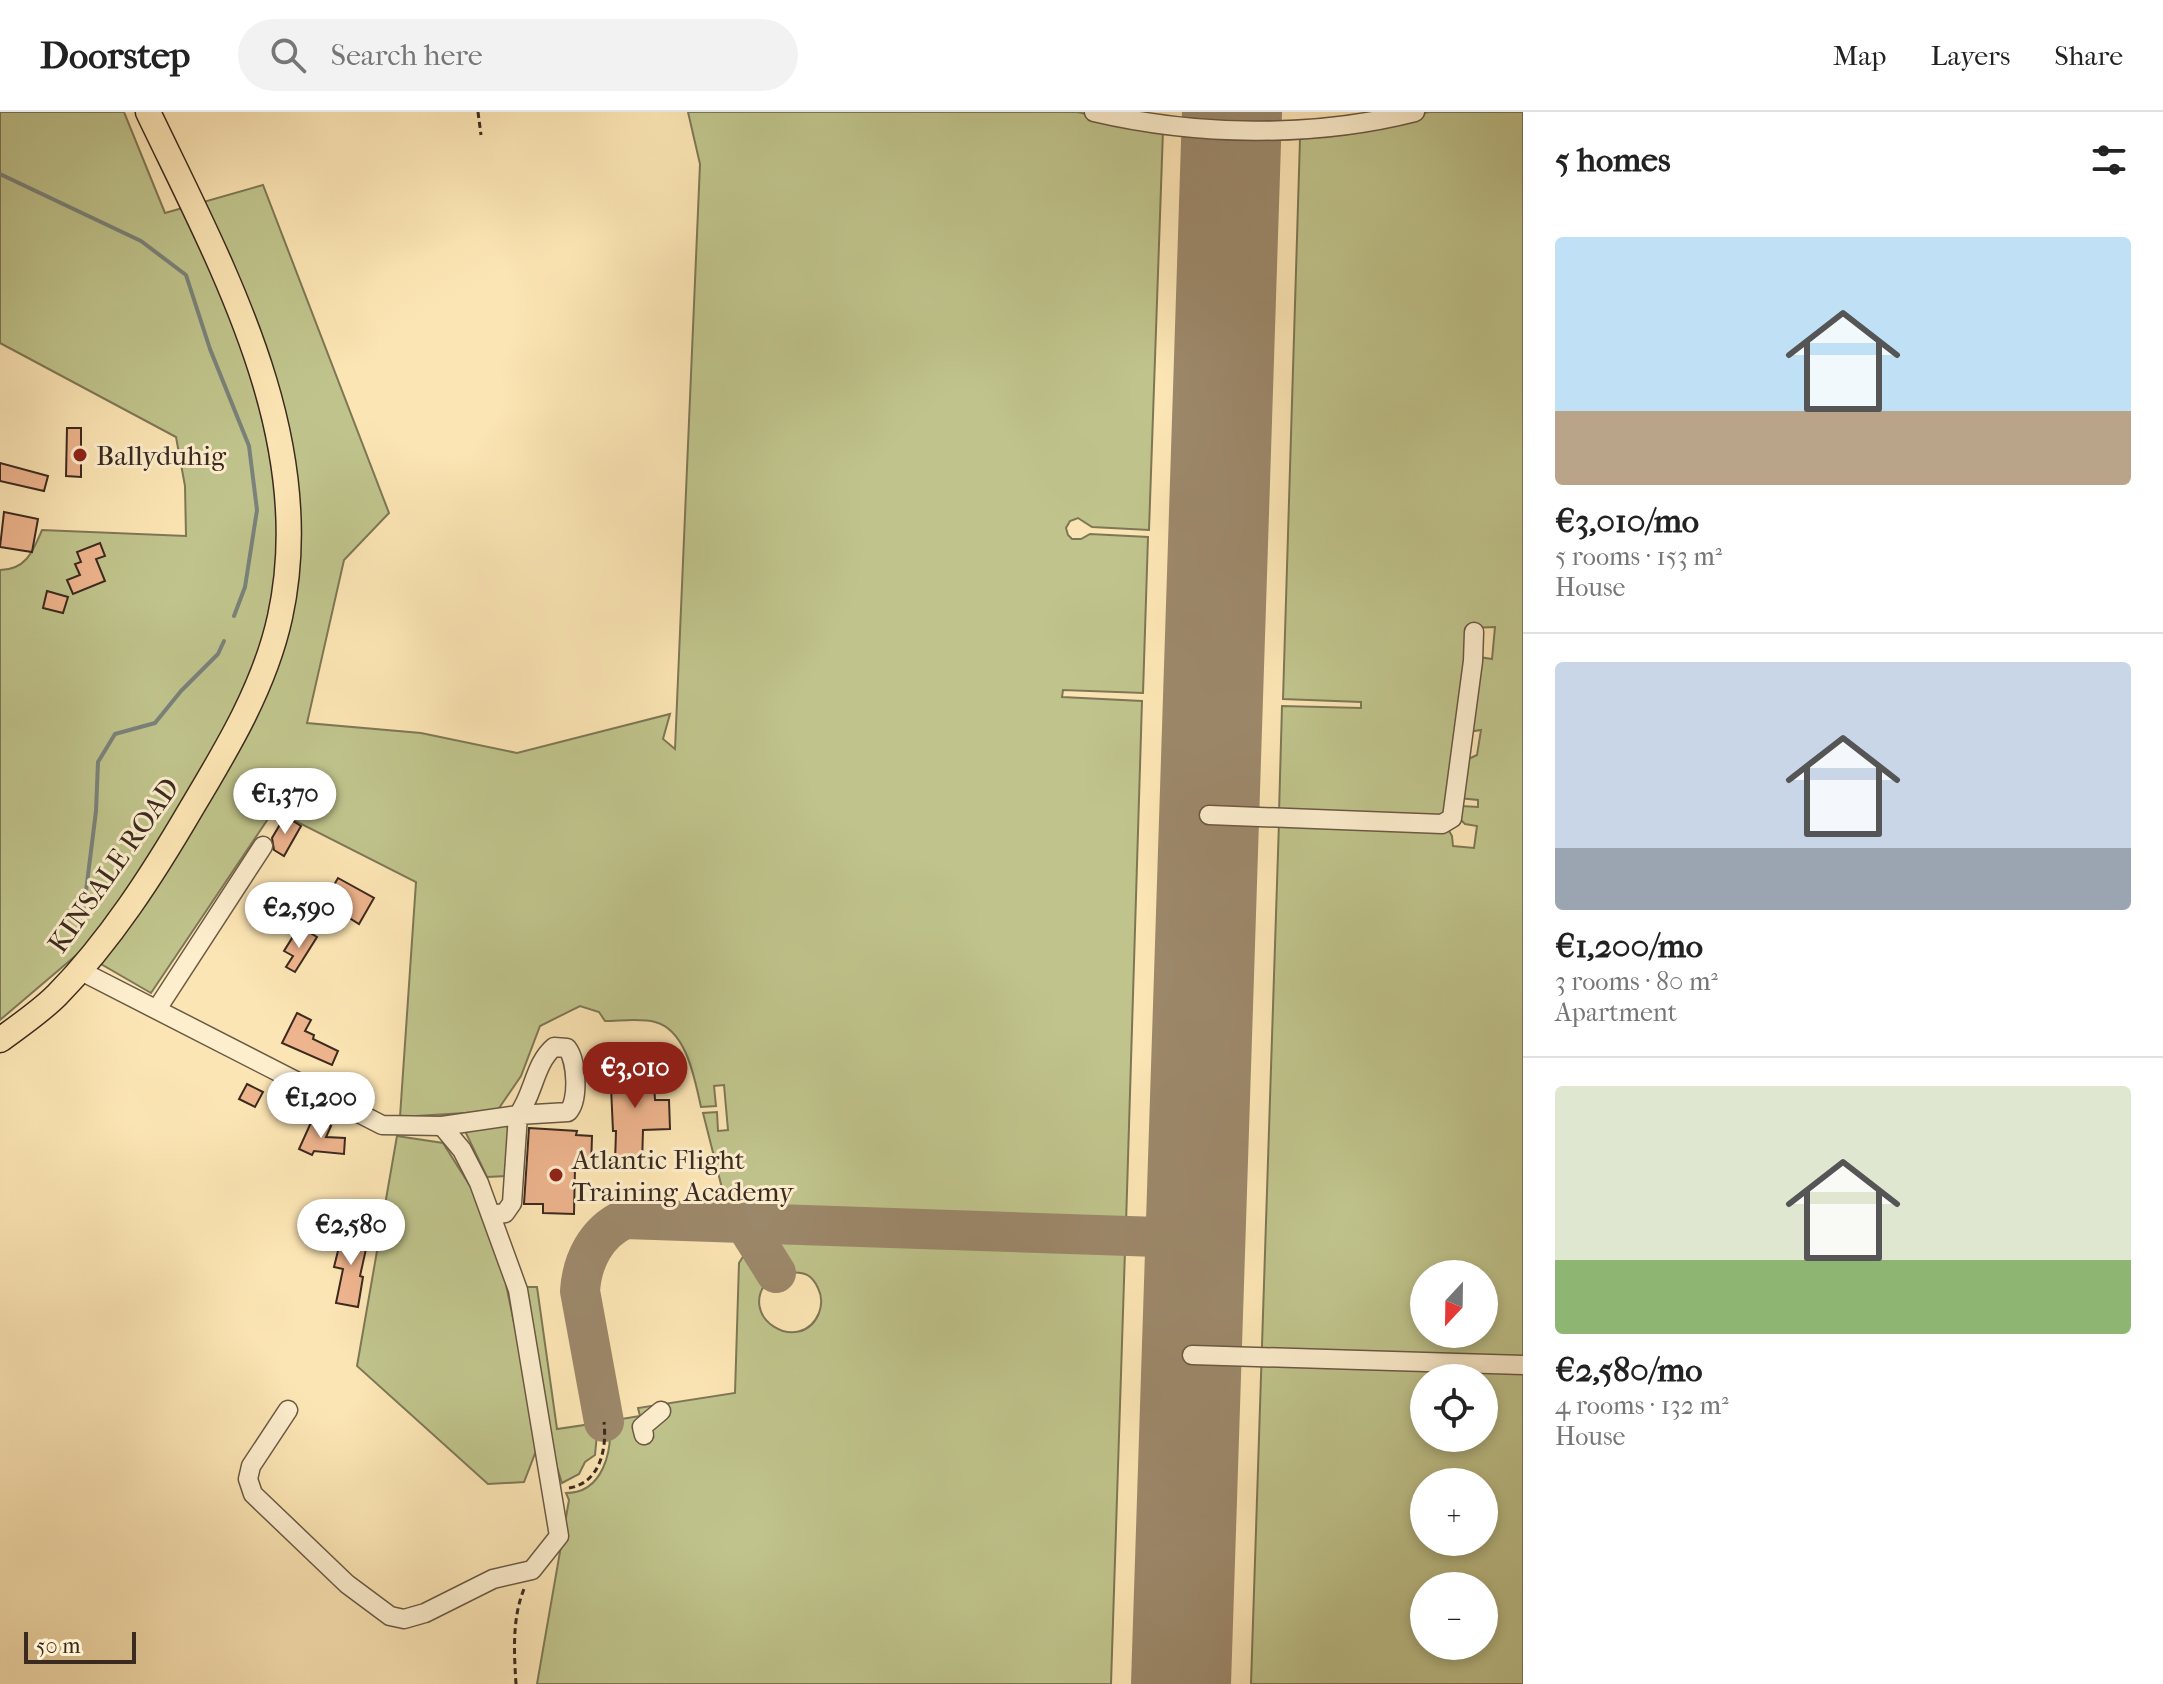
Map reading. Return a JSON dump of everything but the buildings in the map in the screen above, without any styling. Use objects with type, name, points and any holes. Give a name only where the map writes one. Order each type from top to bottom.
[{"type":"main road","name":"KINSALE ROAD","points":[[0,1040],[55,997],[79,970],[112,930],[178,831],[239,723],[268,658],[280,618],[289,544],[285,465],[254,348],[212,246],[148,112]]},
{"type":"street","points":[[1094,112],[1163,125],[1303,131],[1415,112]]},
{"type":"street","points":[[1209,815],[1442,824],[1452,818],[1473,661],[1474,632]]},
{"type":"street","points":[[157,1009],[263,846]]},
{"type":"street","points":[[79,970],[382,1125],[442,1126],[518,1115],[512,1203],[505,1213],[491,1215]]},
{"type":"street","points":[[288,1410],[251,1466],[248,1479],[253,1494],[347,1584],[390,1616],[404,1619],[425,1613],[493,1579],[532,1570],[559,1536],[518,1290],[479,1183],[462,1150],[442,1126]]},
{"type":"street","points":[[1192,1355],[1523,1365]]},
{"type":"street","points":[[644,1435],[642,1427],[662,1412]]},
{"type":"path","points":[[478,112],[481,135]]},
{"type":"path","points":[[551,1488],[579,1486],[592,1477],[603,1456],[606,1439],[604,1422]]},
{"type":"path","points":[[516,1684],[514,1639],[519,1601],[532,1570]]},
{"type":"green space","points":[[0,112],[124,112],[165,213],[263,185],[389,513],[344,560],[307,723],[421,733],[517,753],[670,714],[663,739],[675,749],[700,164],[688,112],[1077,112],[1163,130],[1149,530],[1092,527],[1078,518],[1070,521],[1066,528],[1072,539],[1081,539],[1090,534],[1148,537],[1143,693],[1063,690],[1062,697],[1142,701],[1126,1224],[727,1208],[703,1113],[717,1112],[718,1131],[728,1130],[724,1085],[714,1086],[716,1106],[701,1107],[688,1058],[675,1035],[666,1027],[643,1020],[605,1021],[599,1012],[580,1006],[540,1026],[521,1076],[497,1111],[400,1117],[416,882],[274,810],[151,993],[80,952],[0,1020],[0,570],[22,563],[32,552],[42,530],[186,536],[185,486],[176,437],[0,343]]},
{"type":"green space","points":[[1429,112],[1523,112],[1523,1684],[1251,1684],[1279,822],[1448,829],[1453,846],[1474,848],[1477,826],[1465,824],[1460,819],[1461,806],[1478,807],[1478,800],[1459,798],[1464,761],[1477,755],[1481,730],[1468,732],[1479,657],[1492,659],[1495,627],[1470,628],[1450,813],[1439,819],[1279,813],[1282,706],[1361,708],[1361,702],[1283,699],[1300,139]]},
{"type":"green space","points":[[505,1125],[510,1129],[507,1176],[487,1177],[465,1131]]},
{"type":"green space","points":[[397,1136],[443,1143],[472,1189],[504,1275],[536,1451],[524,1482],[488,1484],[357,1366]]},
{"type":"green space","points":[[771,1234],[1125,1250],[1111,1684],[537,1684],[569,1500],[566,1493],[589,1486],[603,1468],[609,1445],[609,1421],[640,1416],[638,1408],[735,1393],[739,1263],[751,1244],[770,1278],[761,1293],[760,1306],[764,1318],[786,1332],[799,1332],[810,1326],[819,1313],[821,1297],[814,1281],[806,1274],[779,1268],[762,1239]]},
{"type":"green space","points":[[522,1287],[537,1287],[557,1429],[598,1423],[595,1455],[585,1462],[579,1474],[562,1483],[549,1443]]},
{"type":"waterway","points":[[0,174],[141,241],[186,275],[210,349],[249,446],[257,510],[245,587],[234,616]]},
{"type":"waterway","points":[[84,907],[96,811],[98,762],[115,734],[155,723],[218,654],[224,641]]},
{"type":"taxiway","points":[[604,1422],[580,1291],[592,1249],[606,1232],[625,1219],[1158,1237],[1181,1223],[1197,1201]]},
{"type":"taxiway","points":[[744,1222],[776,1273]]},
{"type":"taxiway","points":[[1158,1237],[1179,1254],[1194,1277]]},
{"type":"runway","points":[[1181,1684],[1232,112]]},
{"type":"place","name":"Ballyduhig","points":[[80,455]]},
{"type":"place","name":"Atlantic Flight Training Academy","points":[[556,1175]]}]
